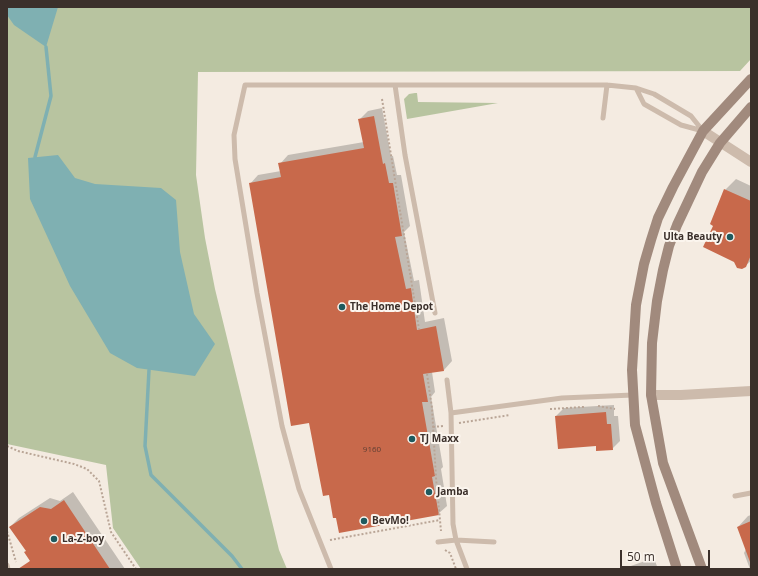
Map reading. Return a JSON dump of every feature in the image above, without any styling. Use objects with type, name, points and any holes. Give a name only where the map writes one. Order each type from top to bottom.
[{"type":"street","points":[[676,569],[644,461],[635,425],[633,396],[633,342],[636,304],[644,264],[661,212],[686,160],[703,131],[751,78]]},
{"type":"street","points":[[702,569],[663,463],[652,395],[652,343],[657,301],[669,246],[677,225],[702,172],[720,142],[751,107]]},
{"type":"street","points":[[703,131],[751,162]]},
{"type":"street","points":[[652,395],[751,391]]},
{"type":"lane","points":[[331,569],[299,489],[282,426],[257,293],[235,159],[234,135],[245,85],[607,85],[636,88],[654,94],[691,116],[703,131]]},
{"type":"lane","points":[[395,85],[405,155],[435,313]]},
{"type":"lane","points":[[603,118],[607,85]]},
{"type":"lane","points":[[636,88],[644,104],[681,125],[703,131]]},
{"type":"lane","points":[[447,380],[452,424],[453,524],[456,540],[467,569]]},
{"type":"lane","points":[[451,413],[562,398],[633,396]]},
{"type":"lane","points":[[735,496],[751,494]]},
{"type":"lane","points":[[438,542],[456,540],[494,542]]},
{"type":"lane","points":[[7,565],[8,569]]},
{"type":"path","points":[[382,99],[419,329]]},
{"type":"path","points":[[427,374],[432,408],[441,531]]},
{"type":"path","points":[[546,410],[588,406]]},
{"type":"path","points":[[595,406],[615,409]]},
{"type":"path","points":[[433,427],[516,414]]},
{"type":"path","points":[[7,446],[18,451],[74,464],[87,469],[99,481],[111,532],[136,569]]},
{"type":"path","points":[[330,540],[440,520]]},
{"type":"path","points":[[7,531],[18,569]]},
{"type":"path","points":[[445,549],[445,551],[450,553],[456,569]]},
{"type":"green space","points":[[7,7],[751,7],[751,59],[740,71],[198,72],[196,175],[205,238],[215,289],[279,550],[287,569],[141,569],[113,528],[106,465],[7,444]]},
{"type":"green space","points":[[417,93],[418,102],[498,103],[407,119],[404,99],[409,94]]},
{"type":"water","points":[[7,7],[58,7],[46,47],[14,25],[7,15]]},
{"type":"water","points":[[58,155],[75,178],[95,184],[161,188],[176,200],[180,252],[194,314],[215,344],[195,376],[137,368],[110,353],[70,286],[30,199],[28,158]]},
{"type":"building","name":"The Home Depot","points":[[374,116],[383,164],[385,163],[389,183],[393,183],[402,236],[395,237],[406,289],[411,288],[417,330],[436,326],[444,371],[423,374],[428,402],[422,402],[435,476],[432,477],[439,515],[339,533],[336,518],[333,518],[329,495],[323,496],[309,423],[291,426],[249,183],[281,177],[278,163],[364,148],[358,119]]},
{"type":"building","name":"Ulta Beauty","points":[[724,189],[751,201],[751,255],[746,267],[742,269],[737,268],[734,262],[703,247],[713,226],[710,224]]},
{"type":"building","points":[[606,412],[607,424],[611,424],[613,450],[596,451],[596,446],[558,449],[555,416]]},
{"type":"building","name":"La-Z-boy","points":[[64,500],[110,569],[18,569],[30,561],[24,552],[26,551],[9,527],[40,507],[51,509]]},
{"type":"building","points":[[751,521],[751,562],[750,562],[737,527]]},
{"type":"waterway","points":[[35,157],[51,96],[46,47]]},
{"type":"waterway","points":[[149,370],[145,446],[151,475],[232,556],[242,569]]},
{"type":"place","name":"Ulta Beauty","points":[[730,237]]},
{"type":"place","name":"The Home Depot","points":[[342,307]]},
{"type":"place","name":"TJ Maxx","points":[[412,439]]},
{"type":"place","name":"Jamba","points":[[429,492]]},
{"type":"place","name":"BevMo!","points":[[364,521]]},
{"type":"place","name":"La-Z-boy","points":[[54,539]]}]
